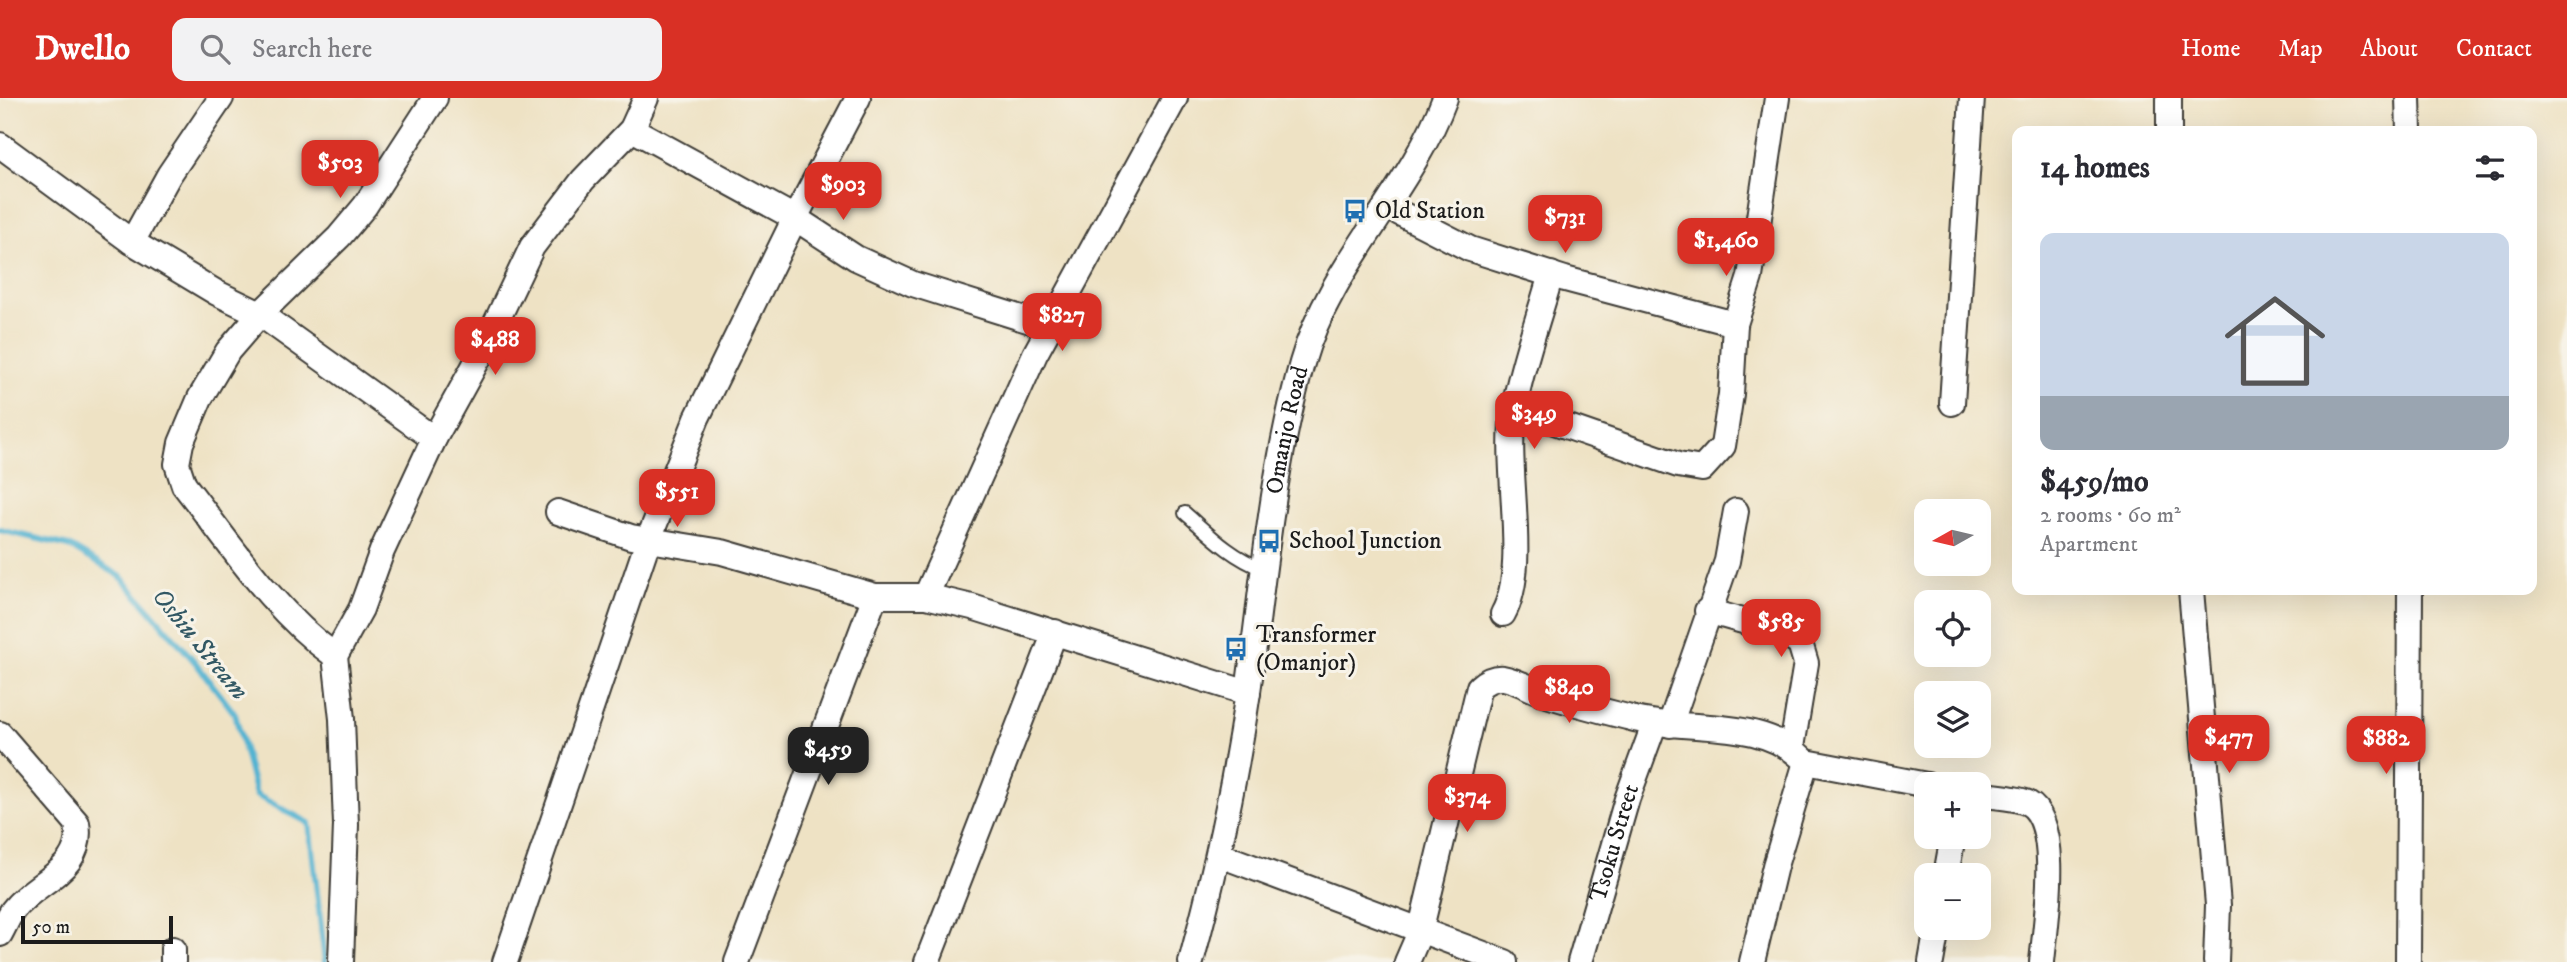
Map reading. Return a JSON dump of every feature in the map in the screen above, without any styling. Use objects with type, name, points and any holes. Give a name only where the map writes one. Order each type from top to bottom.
[{"type":"street","points":[[132,242],[169,175],[221,98]]},
{"type":"street","points":[[335,656],[315,641],[268,594],[184,485],[177,464],[181,443],[200,398],[228,351],[260,314],[339,237],[365,206],[435,98]]},
{"type":"street","points":[[341,962],[346,825],[342,719],[335,656],[361,609],[382,551],[434,439],[481,354],[532,247],[583,180],[632,129],[646,98]]},
{"type":"street","points":[[505,962],[648,541],[697,418],[795,218],[858,98]]},
{"type":"street","points":[[926,596],[1050,327],[1175,98]]},
{"type":"street","name":"Omanjo Road","points":[[1191,962],[1220,855],[1248,694],[1263,569],[1302,363],[1330,292],[1388,207],[1436,123],[1445,98]]},
{"type":"street","points":[[1514,408],[1678,466],[1702,468],[1723,446],[1731,394],[1735,324],[1750,277],[1777,98]]},
{"type":"street","points":[[1952,403],[1972,98]]},
{"type":"street","points":[[2169,98],[2169,126]]},
{"type":"street","points":[[2409,98],[2409,126]]},
{"type":"street","points":[[632,129],[795,218],[856,258],[913,284],[1050,327]]},
{"type":"street","points":[[0,145],[132,242],[217,293],[260,314],[434,439]]},
{"type":"street","points":[[1388,207],[1470,249],[1735,324]]},
{"type":"street","points":[[1503,614],[1514,585],[1511,489],[1514,408],[1551,274]]},
{"type":"street","name":"Tsoku Street","points":[[1580,962],[1627,799],[1662,725],[1727,561],[1736,511]]},
{"type":"street","points":[[558,512],[648,541],[722,552],[875,596],[926,596],[1055,632],[1083,644],[1248,694]]},
{"type":"street","points":[[2191,595],[2218,905],[2216,962]]},
{"type":"street","points":[[2408,962],[2410,595]]},
{"type":"street","points":[[737,962],[875,596]]},
{"type":"street","points":[[1707,611],[1782,632],[1800,643],[1806,663],[1799,754],[1752,962]]},
{"type":"street","points":[[927,962],[1009,742],[1055,632]]},
{"type":"street","points":[[1407,962],[1420,932],[1479,687],[1488,679],[1503,678],[1546,695],[1662,725],[1727,728],[1764,736],[1799,754],[1914,782]]},
{"type":"street","points":[[0,734],[77,823],[80,839],[75,853],[58,874],[33,891],[13,911],[0,934]]},
{"type":"street","points":[[1991,796],[2026,802],[2036,809],[2043,821],[2049,870],[2042,962]]},
{"type":"street","points":[[1220,855],[1506,962]]},
{"type":"street","points":[[1931,962],[1935,940]]},
{"type":"lane","points":[[1185,513],[1235,556],[1263,569]]},
{"type":"waterway","name":"Oshiu Stream","points":[[0,530],[69,546],[120,576],[195,662],[235,714],[256,795],[309,823],[325,962]]},
{"type":"place","name":"Old Station","points":[[1355,211]]},
{"type":"place","name":"School Junction","points":[[1269,541]]},
{"type":"place","name":"Transformer (Omanjor)","points":[[1236,649]]}]
